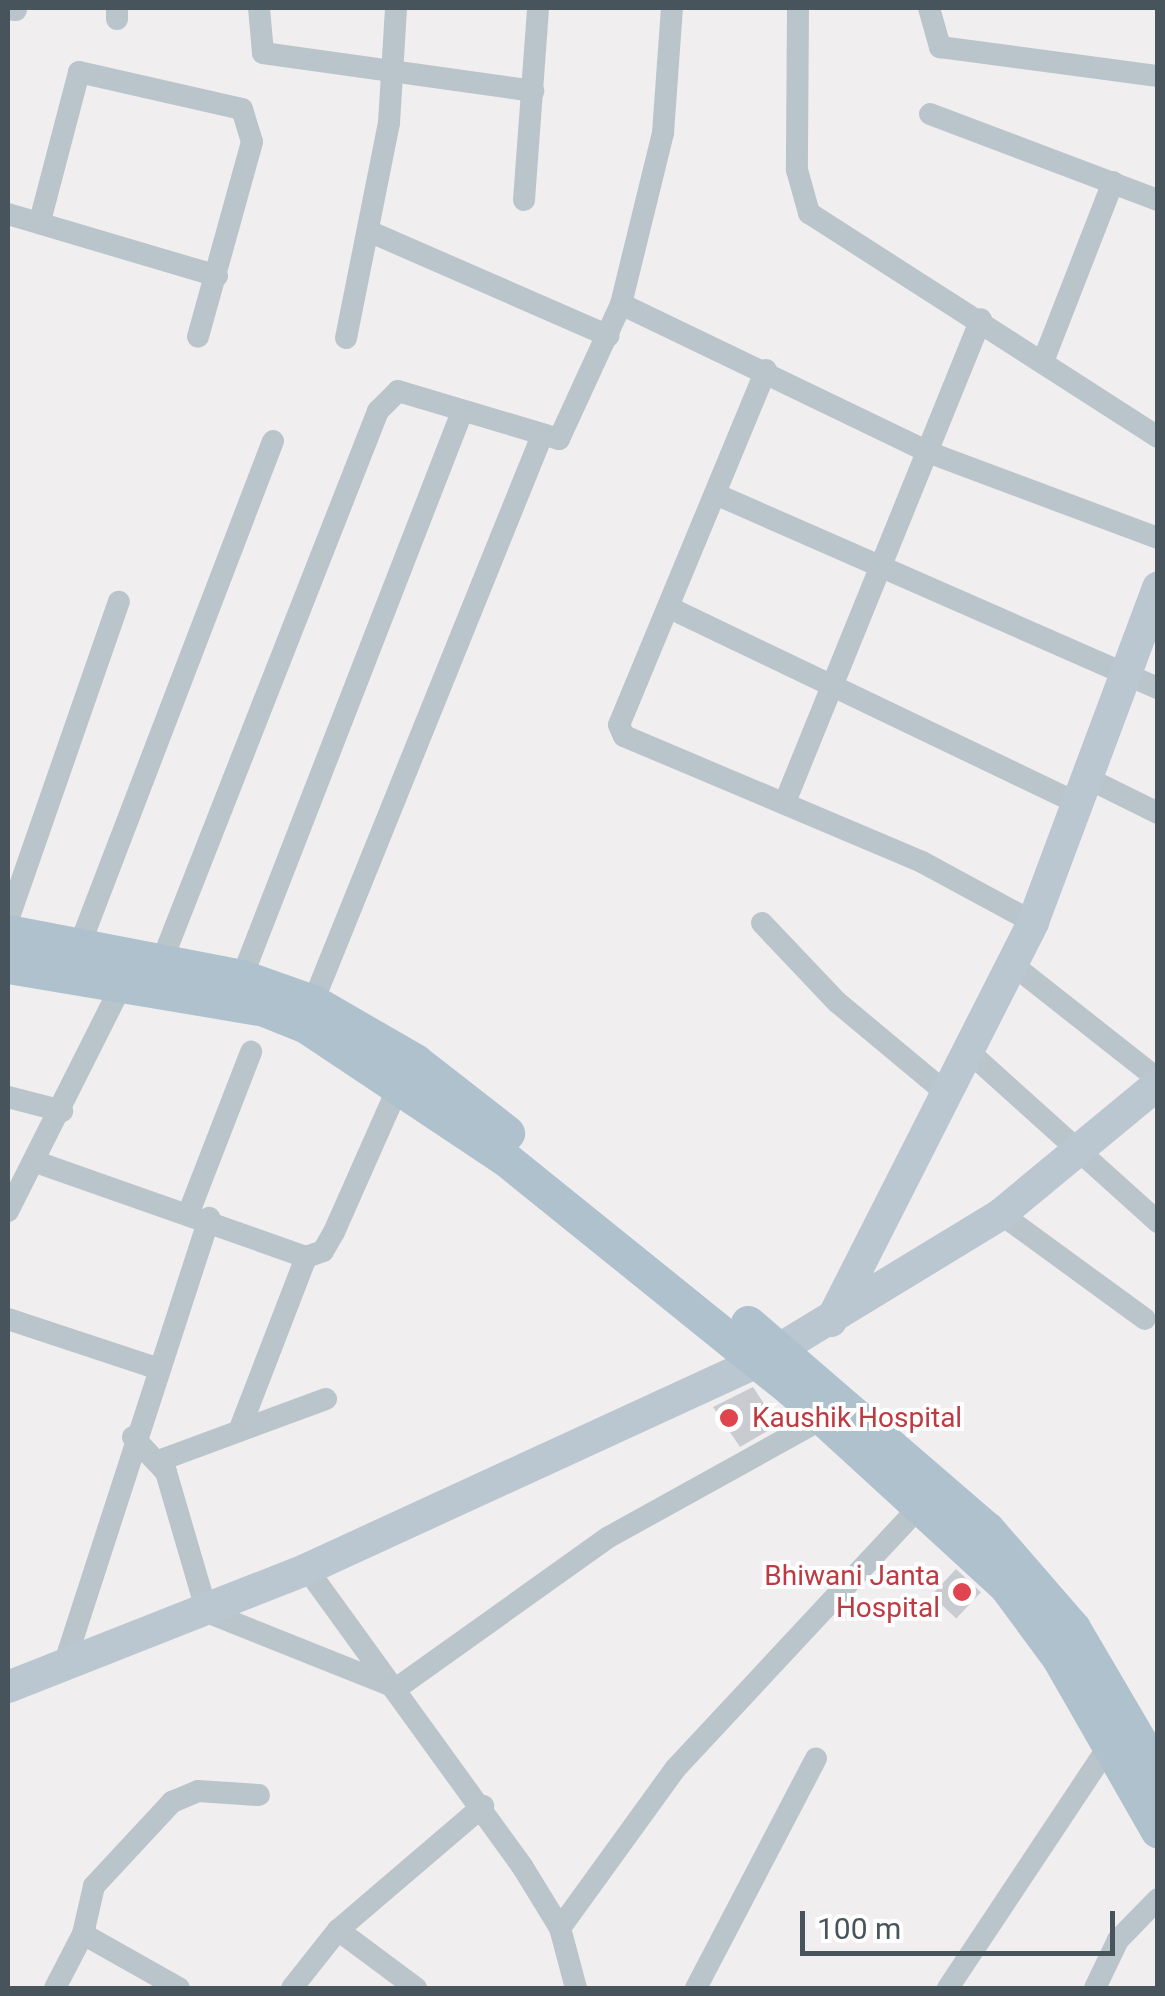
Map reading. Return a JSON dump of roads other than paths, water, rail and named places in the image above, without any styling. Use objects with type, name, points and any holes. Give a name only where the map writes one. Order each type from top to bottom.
[{"type":"main road","points":[[8,932],[140,965],[264,1009],[399,1085],[769,1355],[820,1420],[921,1505],[1006,1586],[1111,1742],[1158,1831]]},
{"type":"main road","points":[[8,966],[140,965],[242,976],[313,1002],[416,1061],[769,1355],[987,1529],[1073,1628],[1158,1773]]},
{"type":"street","points":[[259,8],[263,53],[392,68],[533,91]]},
{"type":"street","points":[[346,338],[372,232],[396,8]]},
{"type":"street","points":[[524,200],[538,8]]},
{"type":"street","points":[[8,1211],[39,1164],[62,1111],[140,965],[378,411],[398,391],[541,438],[564,433],[621,304],[663,133],[672,8]]},
{"type":"street","points":[[798,8],[796,170],[809,213],[1044,358],[1158,436]]},
{"type":"street","points":[[929,8],[940,47],[1158,76]]},
{"type":"street","points":[[40,221],[79,72],[242,109],[252,142],[198,337]]},
{"type":"street","points":[[930,114],[1158,200]]},
{"type":"street","points":[[1044,358],[1113,182]]},
{"type":"street","points":[[8,214],[216,276]]},
{"type":"street","points":[[372,232],[609,336]]},
{"type":"street","points":[[621,304],[766,370],[932,454],[1158,538]]},
{"type":"street","points":[[785,802],[839,686],[932,454],[981,319]]},
{"type":"street","points":[[766,370],[720,496],[672,610],[620,716],[624,736],[785,802],[1033,922]]},
{"type":"street","points":[[242,976],[462,412]]},
{"type":"street","points":[[313,1002],[541,438]]},
{"type":"street","points":[[79,947],[274,441]]},
{"type":"street","points":[[720,496],[884,575],[1158,688]]},
{"type":"street","points":[[832,1321],[944,1092],[1033,922],[1158,588]]},
{"type":"street","points":[[8,920],[119,602]]},
{"type":"street","points":[[672,610],[1080,790],[1158,814]]},
{"type":"street","points":[[762,923],[837,1002],[944,1092]]},
{"type":"street","points":[[8,1687],[65,1662],[207,1612],[769,1355],[832,1321],[1001,1214],[1158,1082],[1013,966]]},
{"type":"street","points":[[968,1051],[1158,1222]]},
{"type":"street","points":[[65,1662],[251,1052]]},
{"type":"street","points":[[39,1164],[199,1215],[306,1257],[323,1251],[334,1232],[399,1085]]},
{"type":"street","points":[[8,1097],[62,1111]]},
{"type":"street","points":[[1001,1214],[1145,1319]]},
{"type":"street","points":[[239,1431],[306,1257]]},
{"type":"street","points":[[8,1319],[156,1368]]},
{"type":"street","points":[[161,1460],[326,1398]]},
{"type":"street","points":[[397,1688],[610,1537],[820,1420]]},
{"type":"street","points":[[133,1437],[161,1460],[207,1612]]},
{"type":"street","points":[[560,1928],[676,1769],[921,1505]]},
{"type":"street","points":[[307,1568],[483,1806],[560,1928],[576,1988]]},
{"type":"street","points":[[207,1612],[397,1688]]},
{"type":"street","points":[[948,1988],[1111,1742]]},
{"type":"street","points":[[696,1988],[816,1758]]},
{"type":"street","points":[[55,1988],[83,1934],[94,1886],[172,1802],[198,1792],[260,1794]]},
{"type":"street","points":[[292,1988],[338,1930],[483,1806]]},
{"type":"street","points":[[1095,1988],[1118,1940],[1158,1899]]},
{"type":"street","points":[[338,1930],[416,1988]]},
{"type":"street","points":[[83,1934],[179,1988]]},
{"type":"place","name":"Kaushik Hospital","points":[[729,1418]]},
{"type":"place","name":"Bhiwani Janta Hospital","points":[[962,1592]]}]
